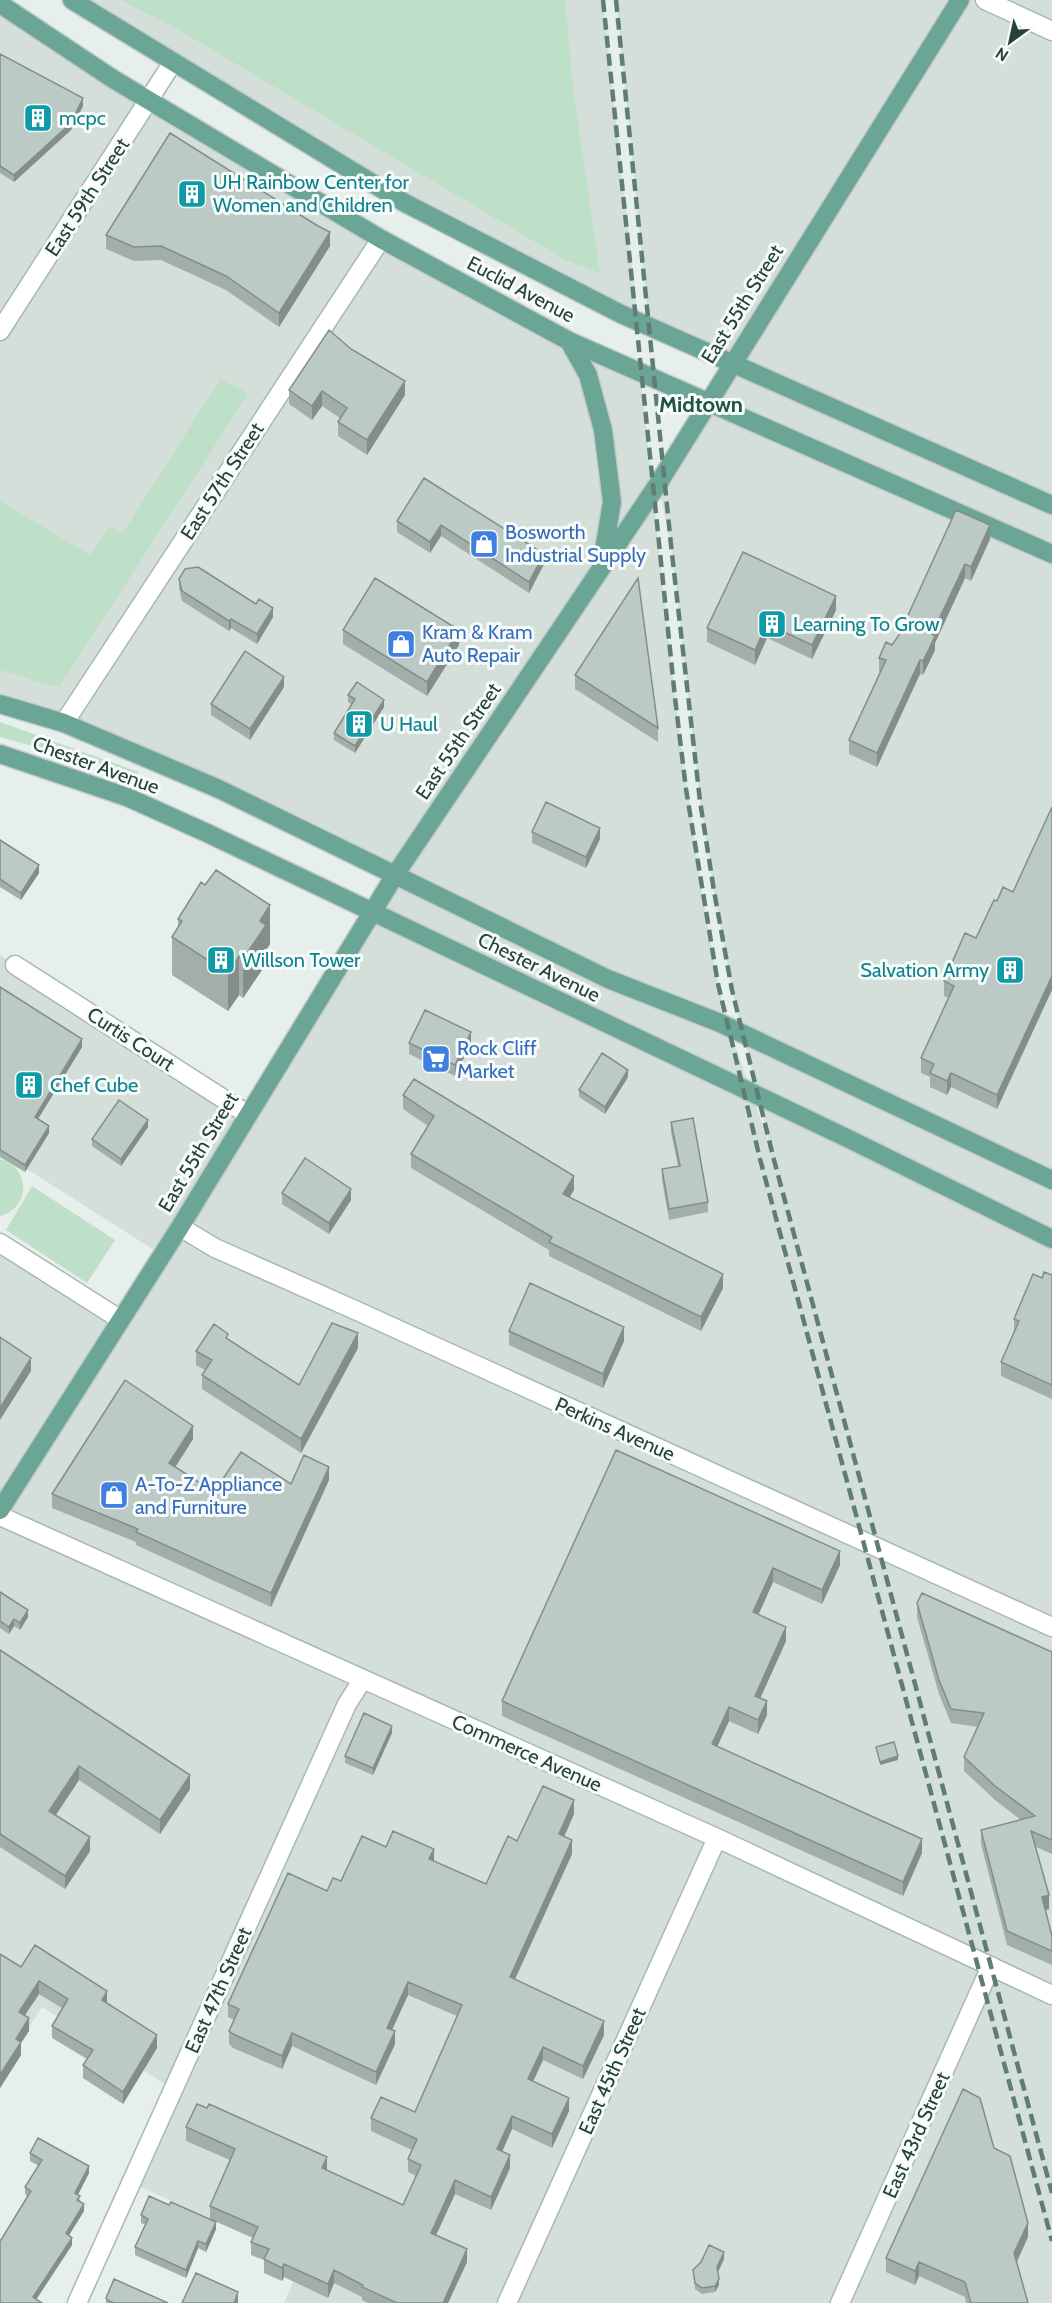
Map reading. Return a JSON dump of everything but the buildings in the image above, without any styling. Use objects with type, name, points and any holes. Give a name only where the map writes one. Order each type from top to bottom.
[{"type":"main road","name":"Euclid Avenue","points":[[72,0],[405,203],[621,314],[1052,505]]},
{"type":"main road","name":"East 55th Street","points":[[0,1510],[180,1227],[395,875],[602,568],[709,402],[960,0]]},
{"type":"main road","name":"Euclid Avenue","points":[[0,4],[149,100],[381,239],[569,341],[1052,554]]},
{"type":"main road","points":[[569,341],[588,375],[603,430],[612,502],[602,568]]},
{"type":"main road","name":"Chester Avenue","points":[[0,704],[64,723],[219,789],[299,826],[608,979],[720,1023],[1052,1180]]},
{"type":"main road","name":"Chester Avenue","points":[[0,754],[127,797],[849,1139],[1052,1239]]},
{"type":"street","points":[[985,0],[1052,31]]},
{"type":"street","name":"East 59th Street","points":[[0,331],[173,62]]},
{"type":"street","name":"East 57th Street","points":[[64,723],[381,239]]},
{"type":"street","name":"Curtis Court","points":[[15,965],[247,1114]]},
{"type":"street","name":"Perkins Avenue","points":[[180,1227],[215,1248],[1052,1628]]},
{"type":"street","points":[[0,1243],[121,1320]]},
{"type":"street","name":"Commerce Avenue","points":[[0,1516],[717,1838],[1052,1995]]},
{"type":"street","name":"East 47th Street","points":[[77,2303],[347,1704],[363,1679]]},
{"type":"street","name":"East 45th Street","points":[[507,2303],[717,1838]]},
{"type":"street","name":"East 43rd Street","points":[[840,2303],[991,1966]]},
{"type":"shaded area","points":[[72,0],[603,0],[638,322],[404,203]]},
{"type":"shaded area","points":[[616,0],[1052,0],[1052,2303],[284,2303],[303,2259],[131,2183],[173,2089],[42,2007],[0,2072],[0,1243],[121,1320],[162,1255],[0,1152],[0,955],[247,1114],[394,875],[356,855],[0,704],[0,4],[184,121],[640,372],[675,698],[702,893],[718,984],[729,1028],[771,1149],[732,990],[714,892],[700,801],[671,545],[658,484],[731,364],[649,328]]},
{"type":"green space","points":[[120,0],[565,0],[574,95],[600,273],[567,261],[179,30]]},
{"type":"green space","points":[[221,378],[248,394],[60,686],[51,686],[0,670],[0,501],[90,555],[109,526],[122,534]]},
{"type":"green space","points":[[0,722],[139,772],[137,775],[0,737]]},
{"type":"green space","points":[[0,1159],[10,1163],[17,1170],[22,1178],[23,1188],[22,1197],[17,1205],[10,1212],[0,1216]]},
{"type":"green space","points":[[32,1186],[115,1240],[87,1283],[6,1230]]},
{"type":"railway","points":[[603,0],[675,698],[686,789],[718,984],[760,1159],[1052,2241]]},
{"type":"railway","points":[[616,0],[671,545],[700,801],[732,990],[774,1160],[1052,2193]]},
{"type":"place","name":"mcpc","points":[[38,118]]},
{"type":"place","name":"UH Rainbow Center for Women and Children","points":[[192,194]]},
{"type":"place","name":"Bosworth Industrial Supply","points":[[484,544]]},
{"type":"place","name":"Learning To Grow","points":[[772,624]]},
{"type":"place","name":"Kram & Kram Auto Repair","points":[[401,644]]},
{"type":"place","name":"U Haul","points":[[359,724]]},
{"type":"place","name":"Willson Tower","points":[[221,960]]},
{"type":"place","name":"Salvation Army","points":[[1010,970]]},
{"type":"place","name":"Rock Cliff Market","points":[[436,1059]]},
{"type":"place","name":"Chef Cube","points":[[29,1085]]},
{"type":"place","name":"A-To-Z Appliance and Furniture","points":[[114,1495]]},
{"type":"district","name":"Midtown","points":[[701,404]]}]
